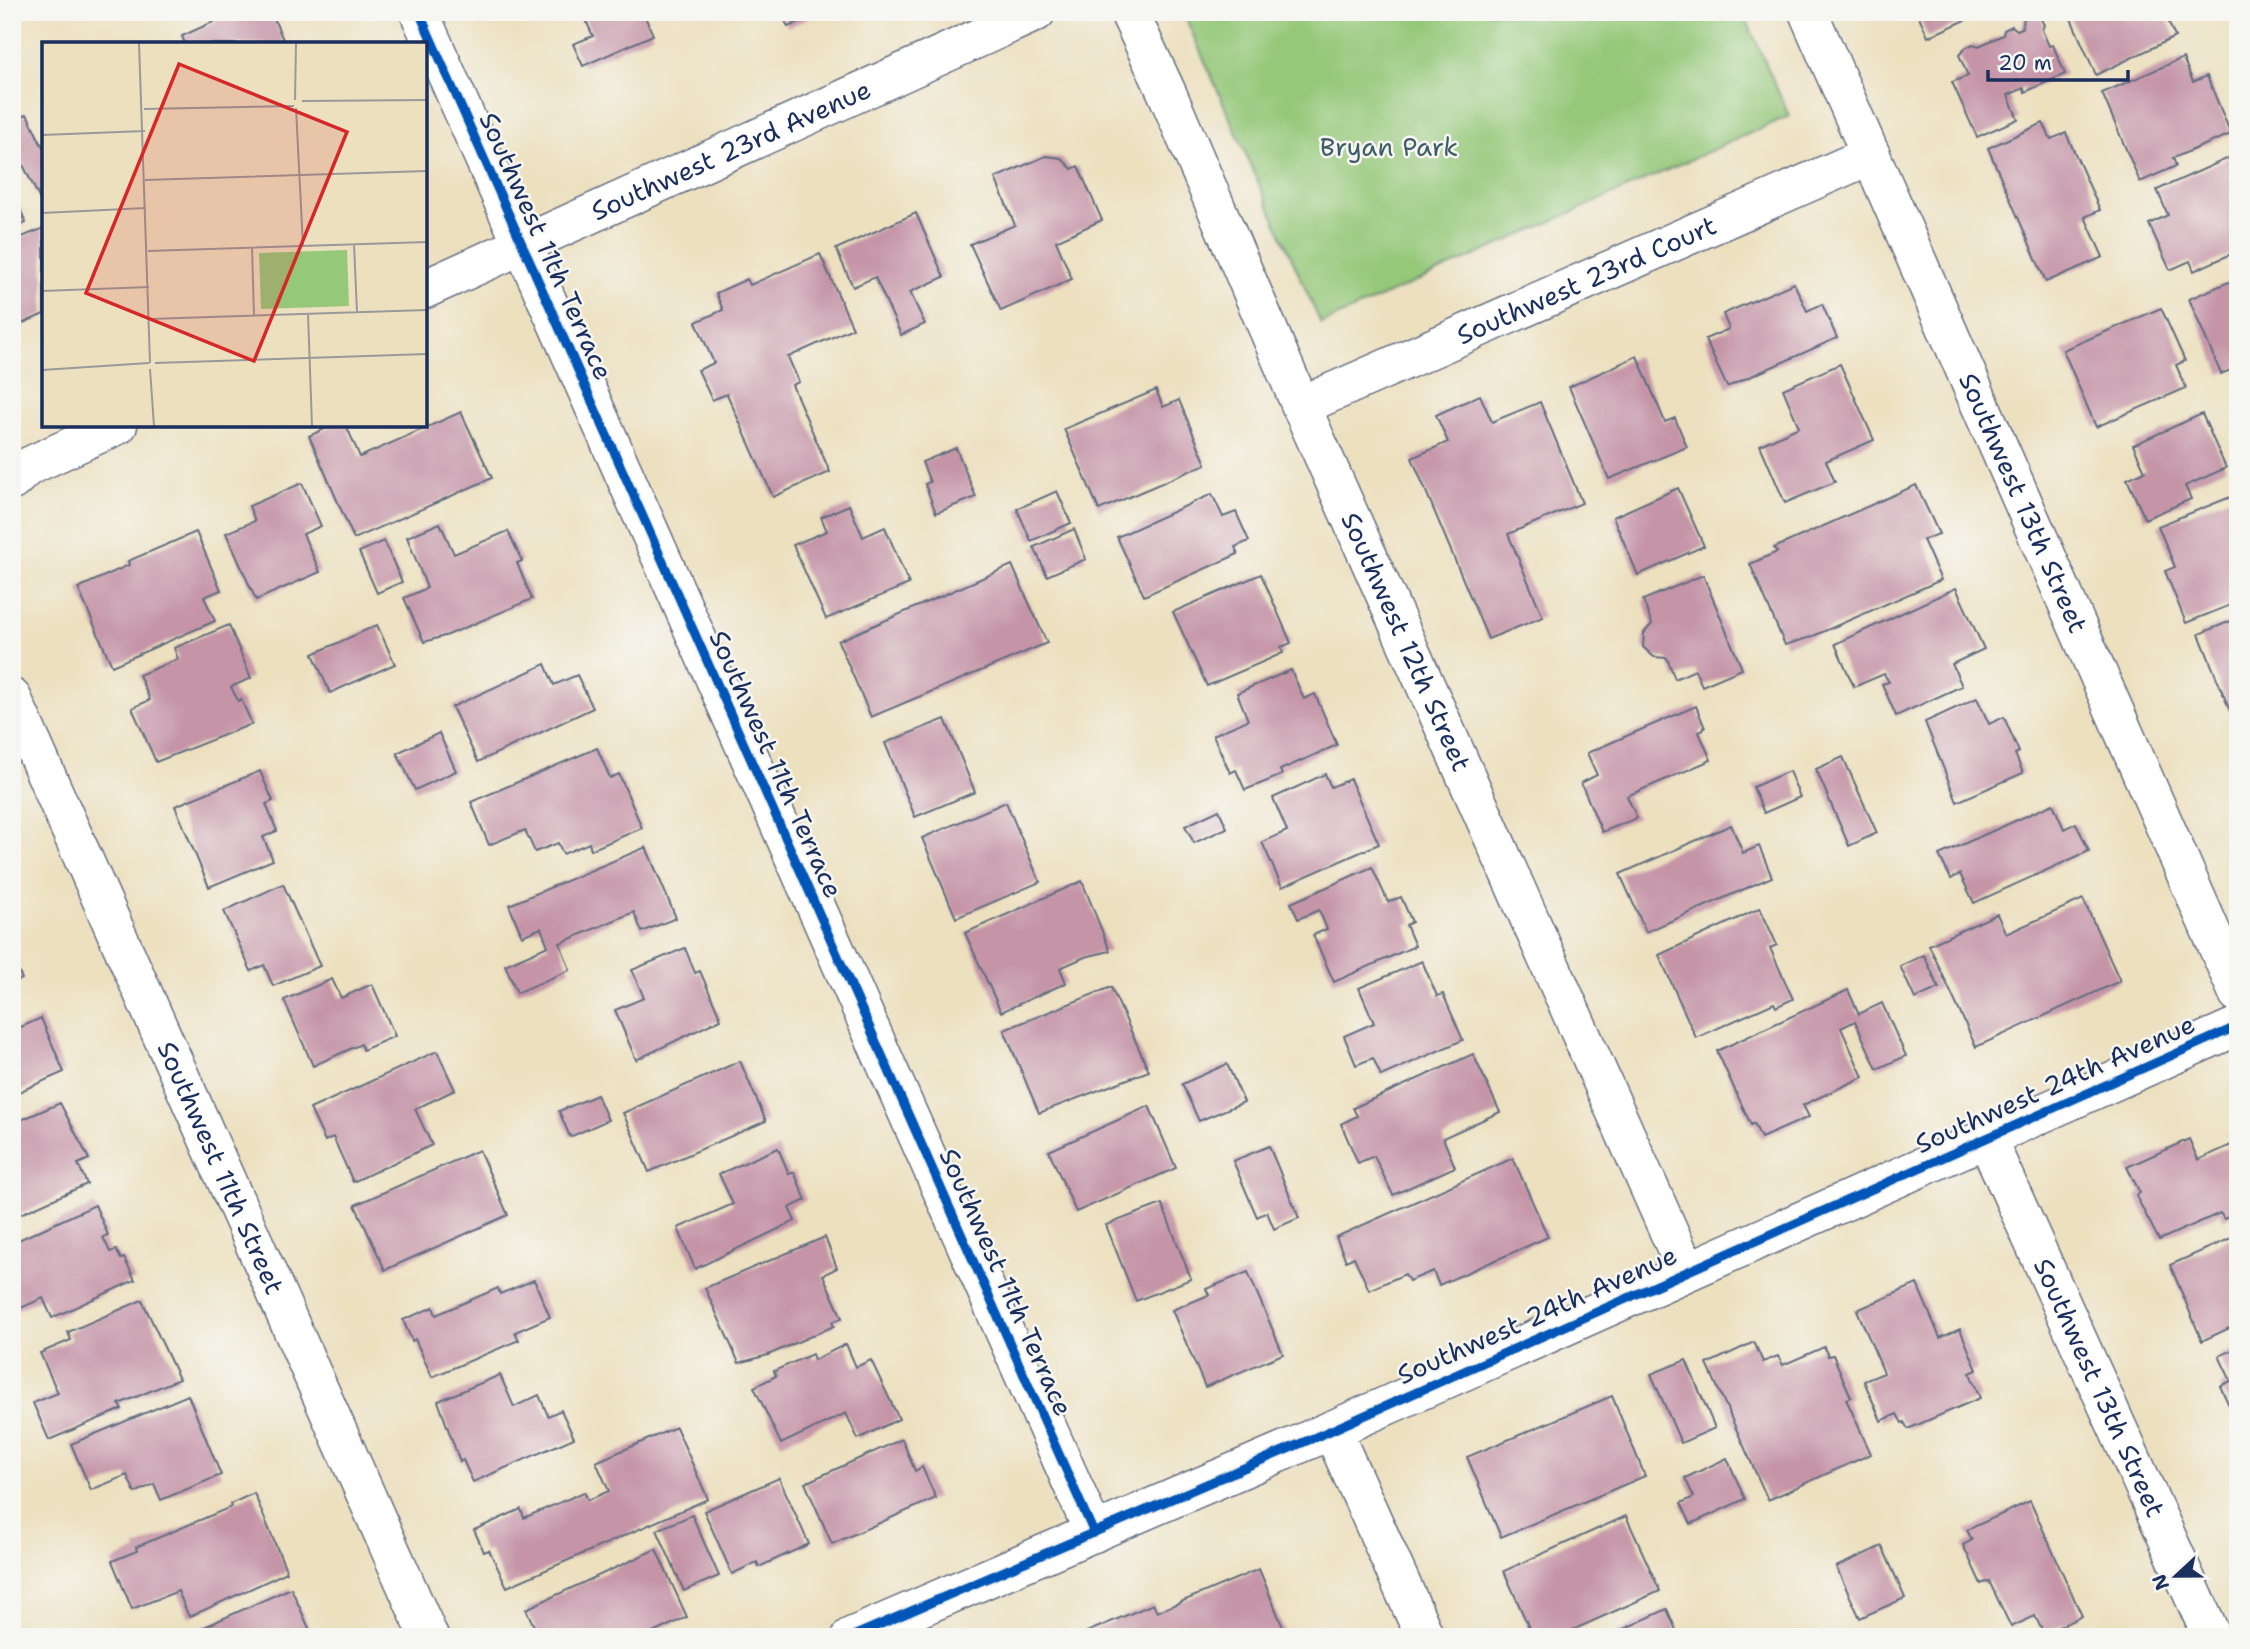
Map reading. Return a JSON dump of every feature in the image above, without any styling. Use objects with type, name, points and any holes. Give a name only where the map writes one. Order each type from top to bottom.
[{"type":"street","name":"Southwest 11th Terrace","points":[[419,12],[1094,1533]]},
{"type":"street","name":"Southwest 23rd Avenue","points":[[427,288],[1036,12]]},
{"type":"street","name":"Southwest 12th Street","points":[[1129,12],[1167,93],[1301,406],[1686,1270]]},
{"type":"street","name":"Southwest 13th Street","points":[[1808,12],[2238,993]]},
{"type":"street","name":"Southwest 23rd Court","points":[[1301,406],[1871,155]]},
{"type":"street","points":[[17,471],[114,427]]},
{"type":"street","name":"Southwest 11th Street","points":[[12,698],[429,1637]]},
{"type":"street","name":"Southwest 24th Avenue","points":[[851,1637],[1332,1430],[2238,1026]]},
{"type":"street","name":"Southwest 13th Street","points":[[1986,1137],[2212,1637]]},
{"type":"street","points":[[1332,1430],[1425,1637]]},
{"type":"green space","name":"Bryan Park","points":[[1183,12],[1743,12],[1789,116],[1321,324]]},
{"type":"building","points":[[235,12],[271,12],[284,42],[184,42],[182,36]]},
{"type":"building","points":[[582,12],[643,12],[653,35],[583,66],[573,44],[593,36]]},
{"type":"building","points":[[781,12],[823,12],[788,27]]},
{"type":"building","points":[[1917,12],[1984,12],[1928,37]]},
{"type":"building","points":[[2068,12],[2164,12],[2175,37],[2096,75]]},
{"type":"building","points":[[2033,14],[2040,17],[2049,46],[2053,45],[2065,74],[2025,92],[2024,88],[2008,95],[2018,119],[1977,137],[1952,82],[1968,76],[1959,55],[1973,44],[1979,46],[2003,35],[2004,30],[2012,26],[2017,30],[2022,28],[2024,18]]},
{"type":"building","points":[[2183,58],[2193,82],[2207,76],[2231,134],[2173,158],[2176,166],[2140,182],[2102,93]]},
{"type":"building","points":[[27,114],[42,146],[42,204],[12,142],[12,121]]},
{"type":"building","points":[[2043,123],[2051,139],[2066,133],[2100,210],[2085,217],[2103,257],[2046,282],[1988,148]]},
{"type":"building","points":[[1046,156],[1061,158],[1072,169],[1078,166],[1102,220],[1056,241],[1072,279],[1001,311],[970,244],[1015,225],[995,178]]},
{"type":"building","points":[[2233,156],[2238,166],[2238,251],[2194,271],[2190,261],[2170,270],[2149,224],[2168,215],[2157,190]]},
{"type":"building","points":[[17,202],[26,223],[12,229],[12,204]]},
{"type":"building","points":[[916,213],[944,277],[910,292],[925,324],[901,335],[875,277],[853,287],[836,249]]},
{"type":"building","points":[[42,229],[42,315],[12,328],[12,241]]},
{"type":"building","points":[[820,254],[853,328],[788,357],[799,382],[792,385],[830,472],[773,497],[727,394],[712,400],[698,370],[714,363],[696,322],[723,310],[716,293],[747,279],[750,285]]},
{"type":"building","points":[[2238,278],[2238,367],[2221,374],[2189,299]]},
{"type":"building","points":[[1794,283],[1807,311],[1822,304],[1837,338],[1727,387],[1705,339],[1729,329],[1723,314]]},
{"type":"building","points":[[2161,308],[2185,361],[2176,365],[2186,388],[2096,427],[2063,350]]},
{"type":"building","points":[[1637,356],[1665,422],[1675,418],[1687,447],[1609,479],[1569,387]]},
{"type":"building","points":[[1840,364],[1874,440],[1826,461],[1835,482],[1785,503],[1760,445],[1799,427],[1783,389]]},
{"type":"building","points":[[1156,390],[1163,407],[1179,400],[1206,464],[1099,510],[1064,429]]},
{"type":"building","points":[[1480,395],[1492,422],[1540,402],[1582,503],[1508,534],[1543,617],[1488,639],[1412,458],[1448,442],[1436,415]]},
{"type":"building","points":[[461,412],[492,478],[354,539],[309,436],[329,427],[347,427],[360,457]]},
{"type":"building","points":[[2202,414],[2226,468],[2185,486],[2191,499],[2145,519],[2127,479],[2145,471],[2133,445]]},
{"type":"building","points":[[956,448],[976,497],[936,513],[925,484],[930,482],[922,462]]},
{"type":"building","points":[[302,483],[321,526],[303,534],[320,572],[256,600],[226,533],[255,521],[249,506]]},
{"type":"building","points":[[1916,485],[1939,534],[1923,540],[1941,580],[1811,637],[1785,645],[1750,564],[1777,552],[1774,548]]},
{"type":"building","points":[[1678,488],[1704,546],[1638,575],[1613,517]]},
{"type":"building","points":[[1057,491],[1071,523],[1031,541],[1017,509]]},
{"type":"building","points":[[1212,494],[1223,517],[1236,512],[1249,541],[1235,547],[1238,554],[1144,596],[1117,537]]},
{"type":"building","points":[[2238,494],[2238,602],[2186,623],[2165,571],[2175,567],[2158,526]]},
{"type":"building","points":[[849,505],[863,537],[885,527],[909,584],[826,619],[793,545],[827,531],[821,517]]},
{"type":"building","points":[[440,523],[454,554],[508,531],[522,561],[517,563],[532,599],[448,635],[424,642],[404,598],[427,588],[407,537]]},
{"type":"building","points":[[1074,529],[1086,559],[1047,576],[1034,547]]},
{"type":"building","points":[[196,532],[221,590],[204,597],[215,621],[112,666],[78,588],[129,565],[128,561]]},
{"type":"building","points":[[384,541],[402,582],[377,593],[359,552]]},
{"type":"building","points":[[1012,565],[1047,643],[871,717],[838,641]]},
{"type":"building","points":[[1261,574],[1291,643],[1281,647],[1283,653],[1207,686],[1173,612]]},
{"type":"building","points":[[1703,575],[1742,669],[1702,686],[1695,670],[1675,679],[1667,658],[1654,657],[1643,647],[1644,633],[1652,624],[1643,600]]},
{"type":"building","points":[[1956,588],[1984,649],[1952,664],[1962,686],[1896,716],[1882,684],[1889,682],[1884,674],[1854,687],[1835,644]]},
{"type":"building","points":[[2238,618],[2238,708],[2230,711],[2199,634]]},
{"type":"building","points":[[229,625],[251,678],[231,687],[238,701],[241,699],[252,724],[156,762],[132,708],[150,700],[139,675],[178,659],[174,648]]},
{"type":"building","points":[[377,625],[395,664],[330,693],[313,654]]},
{"type":"building","points":[[545,664],[554,685],[577,675],[593,708],[478,762],[452,707]]},
{"type":"building","points":[[1291,670],[1304,699],[1315,694],[1337,745],[1280,770],[1282,775],[1245,790],[1236,770],[1230,773],[1213,735],[1248,720],[1237,693]]},
{"type":"building","points":[[1977,698],[1989,724],[2004,717],[2019,752],[2015,754],[2023,773],[1957,802],[1925,722]]},
{"type":"building","points":[[1696,706],[1705,728],[1699,732],[1711,760],[1627,796],[1637,818],[1602,832],[1581,783],[1597,775],[1587,753]]},
{"type":"building","points":[[945,719],[975,792],[915,817],[885,743]]},
{"type":"building","points":[[439,733],[456,771],[415,790],[397,753]]},
{"type":"building","points":[[597,748],[610,778],[619,774],[642,828],[591,850],[589,843],[563,854],[558,843],[535,852],[525,830],[489,845],[471,802]]},
{"type":"building","points":[[1843,757],[1877,833],[1849,846],[1816,769]]},
{"type":"building","points":[[260,771],[273,801],[266,804],[277,831],[263,837],[273,860],[209,887],[175,806]]},
{"type":"building","points":[[1789,771],[1800,797],[1764,813],[1753,787]]},
{"type":"building","points":[[1325,774],[1331,787],[1350,779],[1379,844],[1282,887],[1262,842],[1287,831],[1273,798]]},
{"type":"building","points":[[1006,802],[1040,882],[956,918],[922,838]]},
{"type":"building","points":[[2053,804],[2064,829],[2076,823],[2089,851],[1974,903],[1960,874],[1951,879],[1939,855]]},
{"type":"building","points":[[1219,810],[1227,828],[1194,843],[1185,826]]},
{"type":"building","points":[[1731,825],[1743,853],[1759,846],[1772,877],[1646,932],[1620,874]]},
{"type":"building","points":[[646,847],[676,918],[642,932],[634,912],[560,943],[570,970],[517,993],[505,965],[548,946],[541,928],[522,936],[509,905]]},
{"type":"building","points":[[1372,867],[1388,902],[1401,897],[1412,922],[1406,925],[1415,946],[1334,982],[1313,935],[1327,929],[1319,910],[1298,919],[1291,903]]},
{"type":"building","points":[[1082,881],[1110,951],[1085,957],[1060,968],[1066,983],[1001,1012],[965,933]]},
{"type":"building","points":[[283,884],[320,966],[273,986],[264,965],[251,971],[224,911]]},
{"type":"building","points":[[2083,899],[2120,981],[1976,1047],[1929,945],[1997,914],[2006,934]]},
{"type":"building","points":[[1760,908],[1777,945],[1770,948],[1793,999],[1776,1007],[1774,1003],[1696,1038],[1659,955]]},
{"type":"building","points":[[685,948],[695,973],[700,971],[721,1019],[636,1060],[615,1010],[644,998],[632,970]]},
{"type":"building","points":[[1924,955],[1939,988],[1915,999],[1900,966]]},
{"type":"building","points":[[12,956],[22,979],[12,983]]},
{"type":"building","points":[[1422,961],[1437,996],[1443,994],[1463,1040],[1381,1076],[1373,1058],[1356,1065],[1344,1036],[1374,1023],[1359,988]]},
{"type":"building","points":[[332,979],[341,998],[372,984],[395,1036],[363,1050],[361,1044],[313,1066],[284,1000]]},
{"type":"building","points":[[1111,987],[1149,1071],[1039,1113],[1004,1030]]},
{"type":"building","points":[[1848,990],[1859,1014],[1882,1003],[1906,1056],[1877,1069],[1855,1021],[1841,1028],[1863,1077],[1803,1105],[1809,1117],[1761,1138],[1754,1123],[1751,1125],[1717,1051]]},
{"type":"building","points":[[41,1018],[64,1072],[12,1095],[12,1031]]},
{"type":"building","points":[[437,1051],[455,1090],[415,1109],[432,1145],[353,1182],[333,1137],[325,1141],[310,1109]]},
{"type":"building","points":[[1473,1054],[1500,1112],[1443,1138],[1455,1167],[1393,1195],[1374,1156],[1358,1163],[1341,1124],[1357,1116],[1353,1108]]},
{"type":"building","points":[[740,1061],[766,1121],[649,1172],[623,1113]]},
{"type":"building","points":[[1227,1064],[1244,1102],[1199,1121],[1182,1084]]},
{"type":"building","points":[[597,1095],[608,1120],[570,1137],[559,1111]]},
{"type":"building","points":[[60,1103],[89,1159],[78,1164],[87,1184],[12,1218],[12,1124]]},
{"type":"building","points":[[1149,1106],[1176,1168],[1076,1212],[1049,1151]]},
{"type":"building","points":[[2189,1139],[2198,1160],[2231,1145],[2238,1160],[2238,1212],[2224,1219],[2220,1213],[2159,1240],[2136,1196],[2140,1193],[2127,1167]]},
{"type":"building","points":[[1269,1146],[1299,1218],[1274,1229],[1267,1212],[1257,1217],[1233,1161]]},
{"type":"building","points":[[778,1148],[789,1174],[794,1172],[806,1200],[789,1208],[795,1221],[695,1269],[678,1228],[733,1204],[719,1174]]},
{"type":"building","points":[[479,1150],[508,1215],[385,1270],[355,1205]]},
{"type":"building","points":[[1513,1158],[1548,1237],[1439,1285],[1433,1271],[1409,1281],[1405,1274],[1369,1290],[1354,1257],[1346,1261],[1336,1237]]},
{"type":"building","points":[[1162,1204],[1191,1279],[1136,1301],[1106,1225]]},
{"type":"building","points":[[95,1205],[108,1235],[103,1237],[110,1252],[116,1250],[121,1259],[124,1258],[135,1280],[52,1318],[43,1298],[12,1312],[12,1243]]},
{"type":"building","points":[[825,1237],[837,1268],[823,1275],[842,1318],[832,1322],[834,1326],[768,1355],[739,1363],[705,1288]]},
{"type":"building","points":[[2231,1238],[2235,1245],[2238,1243],[2238,1324],[2202,1341],[2170,1265]]},
{"type":"building","points":[[1248,1272],[1283,1354],[1205,1387],[1172,1310],[1209,1295],[1206,1289]]},
{"type":"building","points":[[534,1280],[550,1317],[515,1332],[519,1340],[432,1377],[403,1320],[433,1307],[436,1315],[498,1288],[500,1294]]},
{"type":"building","points":[[1917,1284],[1940,1338],[1960,1329],[1977,1370],[1970,1373],[1980,1398],[1908,1429],[1897,1414],[1881,1421],[1864,1381],[1884,1373],[1857,1310]]},
{"type":"building","points":[[142,1300],[179,1379],[119,1404],[122,1409],[49,1440],[33,1403],[58,1393],[40,1353],[71,1340],[68,1332]]},
{"type":"building","points":[[1754,1342],[1763,1362],[1778,1356],[1783,1365],[1824,1347],[1828,1356],[1833,1355],[1851,1397],[1846,1399],[1871,1454],[1768,1500],[1707,1364]]},
{"type":"building","points":[[846,1344],[856,1367],[871,1360],[899,1419],[858,1439],[846,1413],[781,1444],[754,1387],[776,1376],[774,1371],[812,1354],[814,1360]]},
{"type":"building","points":[[2238,1347],[2236,1420],[2220,1386],[2231,1381],[2219,1356]]},
{"type":"building","points":[[1686,1360],[1715,1428],[1681,1443],[1651,1374]]},
{"type":"building","points":[[500,1375],[514,1407],[539,1395],[548,1416],[561,1410],[574,1438],[473,1482],[463,1460],[460,1462],[438,1401]]},
{"type":"building","points":[[188,1395],[221,1475],[161,1500],[154,1484],[135,1493],[127,1475],[91,1490],[71,1444]]},
{"type":"building","points":[[1612,1396],[1645,1476],[1501,1537],[1467,1457]]},
{"type":"building","points":[[676,1427],[708,1499],[507,1587],[489,1550],[484,1552],[474,1530],[521,1509],[524,1518],[584,1492],[588,1500],[609,1491],[596,1462]]},
{"type":"building","points":[[902,1439],[915,1471],[922,1467],[936,1498],[832,1544],[805,1483]]},
{"type":"building","points":[[1727,1458],[1745,1499],[1691,1524],[1681,1503],[1694,1497],[1685,1478]]},
{"type":"building","points":[[779,1478],[809,1544],[759,1567],[757,1562],[732,1574],[704,1511]]},
{"type":"building","points":[[254,1493],[287,1572],[189,1617],[178,1591],[132,1609],[112,1561],[137,1551],[136,1547],[231,1507],[230,1504]]},
{"type":"building","points":[[2030,1501],[2082,1616],[2044,1634],[2035,1616],[2011,1627],[1989,1581],[1981,1584],[1963,1545],[1972,1540],[1967,1530]]},
{"type":"building","points":[[692,1515],[719,1576],[684,1591],[657,1530]]},
{"type":"building","points":[[1626,1516],[1660,1591],[1557,1637],[1533,1637],[1504,1571]]},
{"type":"building","points":[[1882,1546],[1905,1598],[1860,1618],[1836,1567]]},
{"type":"building","points":[[656,1549],[687,1617],[644,1637],[539,1637],[526,1609]]},
{"type":"building","points":[[1259,1569],[1287,1637],[1075,1637],[1153,1604],[1157,1612]]},
{"type":"building","points":[[291,1588],[313,1637],[197,1637],[195,1631]]},
{"type":"building","points":[[1667,1609],[1679,1637],[1606,1637]]},
{"type":"cycle path","points":[[419,12],[1094,1533]]},
{"type":"cycle path","points":[[851,1637],[1332,1430],[2238,1026]]}]
